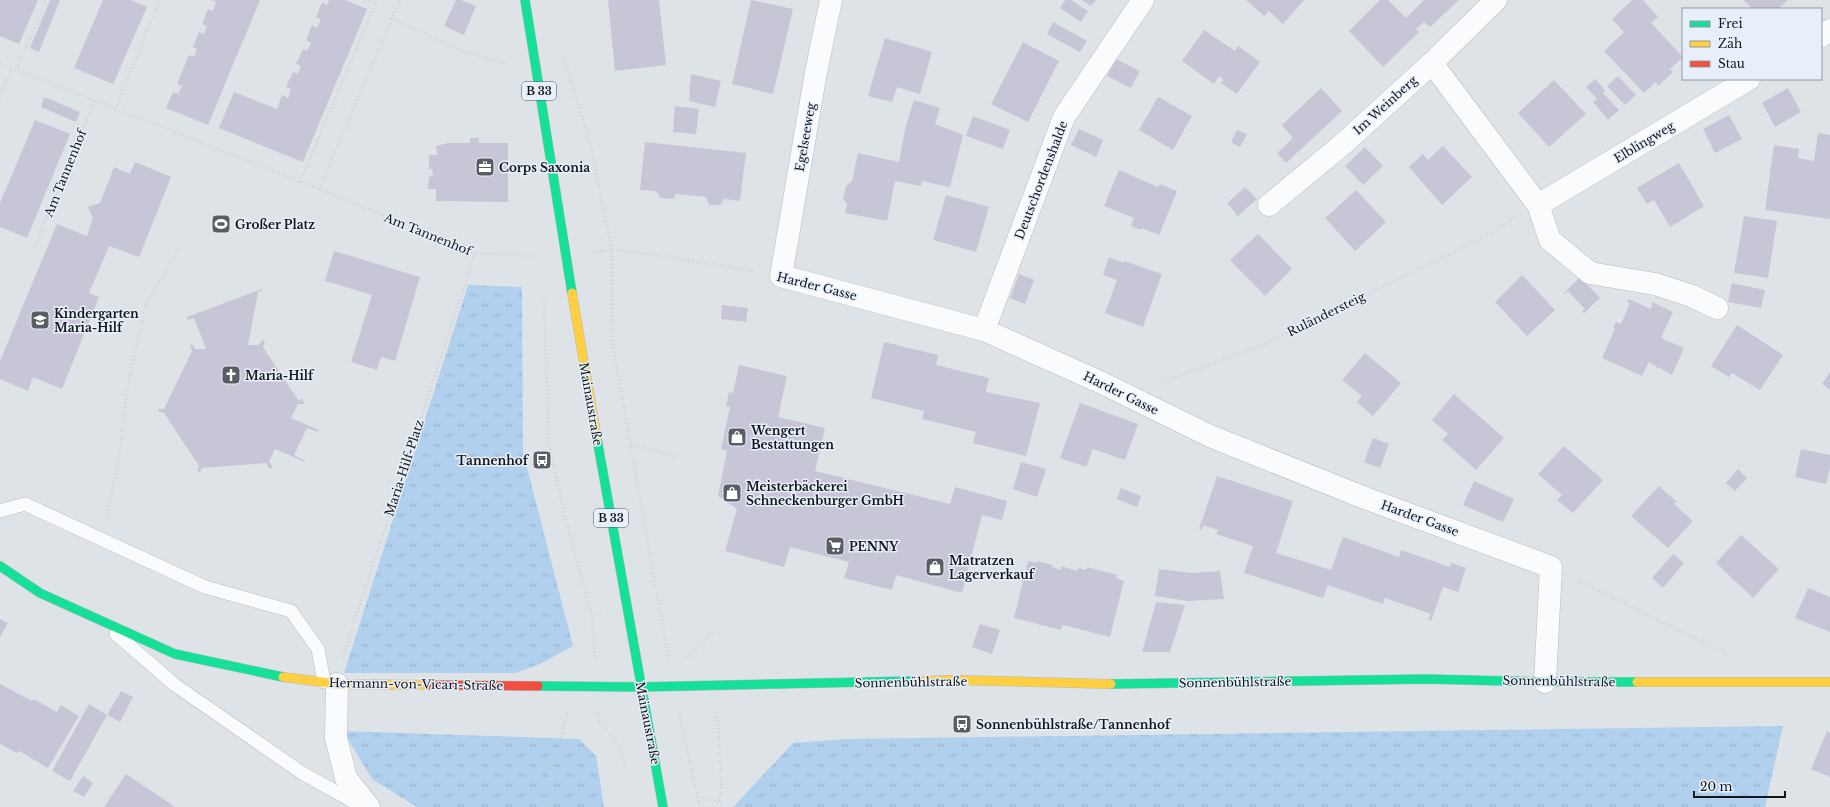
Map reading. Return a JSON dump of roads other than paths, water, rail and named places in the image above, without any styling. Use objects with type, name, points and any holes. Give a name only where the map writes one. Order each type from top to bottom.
[{"type":"street","name":"Mainaustraße","points":[[525,0],[566,256],[663,807]]},
{"type":"street","name":"Egelseeweg","points":[[781,276],[816,72],[831,0]]},
{"type":"street","name":"Deutschordenshalde","points":[[984,330],[1064,117],[1142,0]]},
{"type":"street","name":"Im Weinberg","points":[[1269,204],[1343,144],[1432,63],[1496,0]]},
{"type":"street","points":[[1432,63],[1538,205],[1550,240],[1590,273],[1655,284],[1692,296],[1717,308]]},
{"type":"street","name":"Elblingweg","points":[[1538,205],[1747,80]]},
{"type":"street","name":"Harder Gasse","points":[[781,276],[984,330],[1100,382],[1210,436],[1365,498],[1551,567],[1545,682]]},
{"type":"street","name":"Hermann-von-Vicari-Straße","points":[[0,566],[40,593],[175,654],[274,676],[331,683],[641,687]]},
{"type":"street","name":"Sonnenbühlstraße","points":[[641,687],[956,680],[1105,684],[1427,679],[1545,682],[1830,682]]},
{"type":"street","points":[[331,683],[336,738],[346,778],[369,807]]},
{"type":"lane","points":[[0,511],[25,504],[206,587],[291,611],[318,649],[331,683]]},
{"type":"lane","points":[[101,621],[175,685],[302,773],[364,807]]},
{"type":"place","name":"Corps Saxonia","points":[[485,167]]},
{"type":"place","name":"Großer Platz","points":[[221,224]]},
{"type":"place","name":"Kindergarten Maria-Hilf","points":[[40,320]]},
{"type":"place","name":"Maria-Hilf","points":[[231,375]]},
{"type":"place","name":"Wengert Bestattungen","points":[[737,437]]},
{"type":"place","name":"Tannenhof","points":[[542,460]]},
{"type":"place","name":"Meisterbäckerei Schneckenburger GmbH","points":[[732,493]]},
{"type":"place","name":"PENNY","points":[[835,546]]},
{"type":"place","name":"Matratzen Lagerverkauf","points":[[935,567]]},
{"type":"place","name":"Sonnenbühlstraße/Tannenhof","points":[[962,724]]}]
